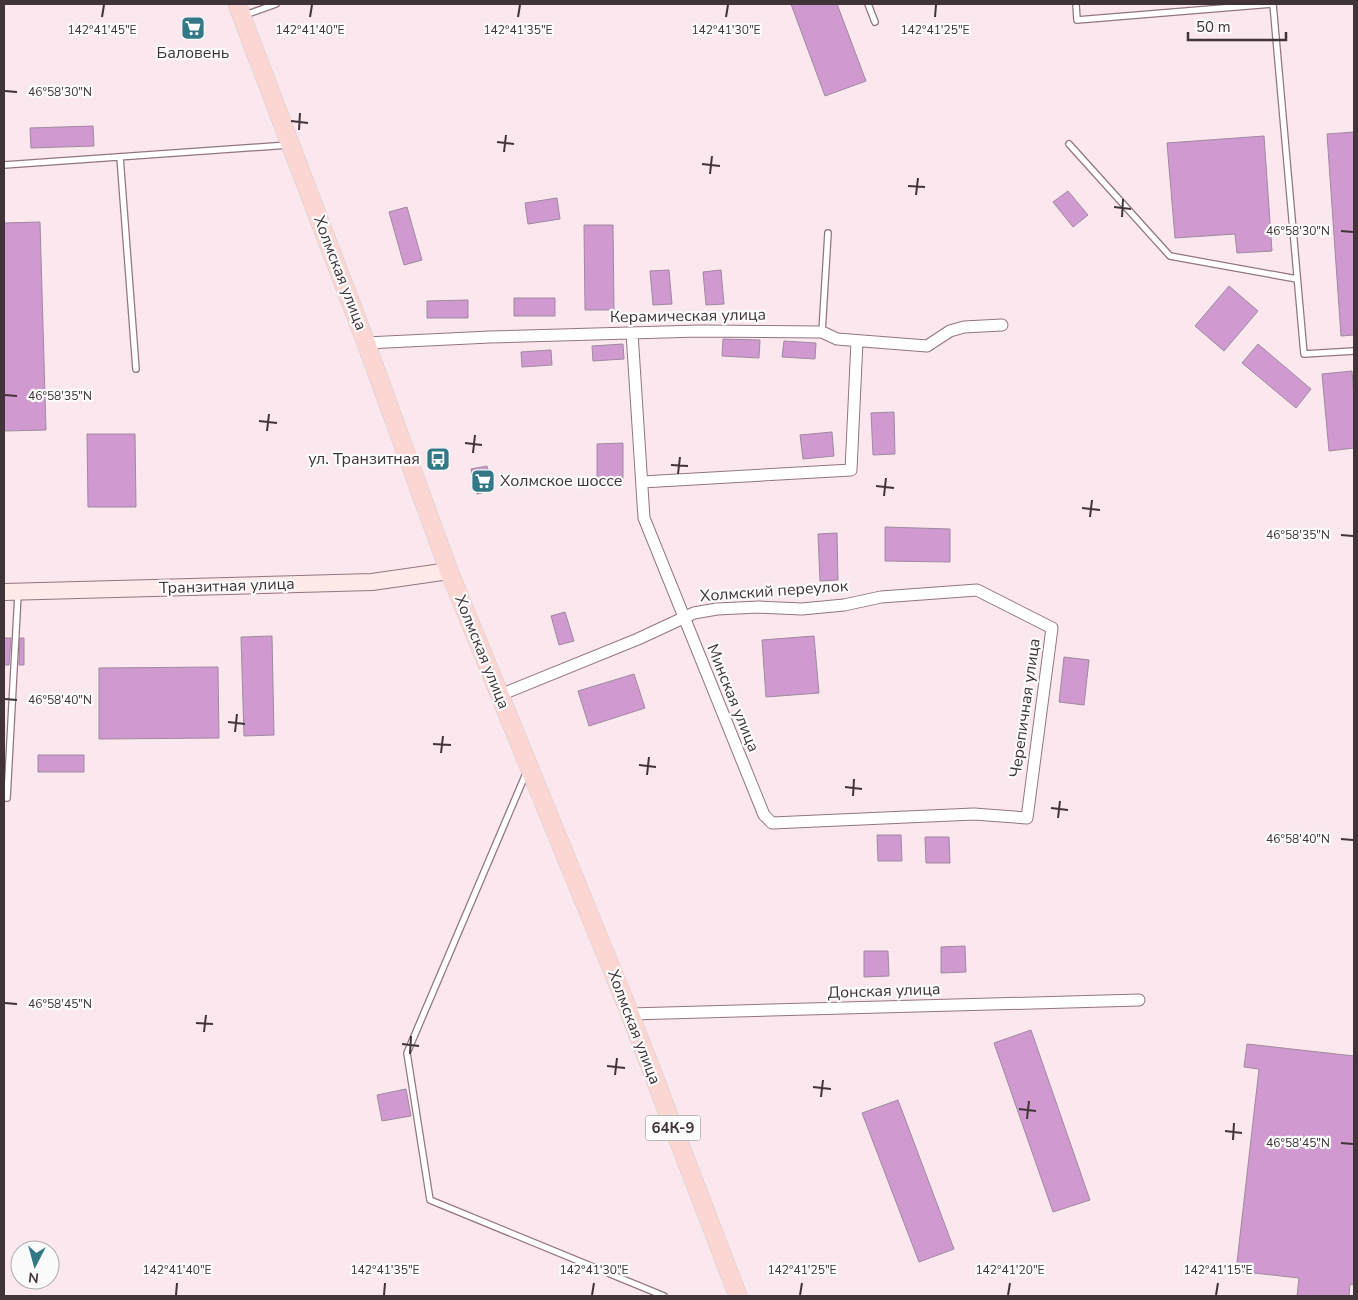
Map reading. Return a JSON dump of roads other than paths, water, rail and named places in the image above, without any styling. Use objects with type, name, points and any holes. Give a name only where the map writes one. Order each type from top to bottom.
[{"type":"main road","name":"Холмская улица","points":[[240,10],[366,343],[449,571],[630,1014],[738,1296]]},
{"type":"main road","name":"Транзитная улица","points":[[11,592],[372,582],[449,571]]},
{"type":"street","name":"Керамическая улица","points":[[366,343],[490,337],[699,331],[822,332],[838,339],[927,346],[950,331],[964,327],[1002,325]]},
{"type":"street","name":"Минская улица","points":[[632,333],[644,518],[764,815],[772,823],[974,814],[1026,818]]},
{"type":"street","points":[[642,482],[851,470],[857,341]]},
{"type":"street","name":"Холмский переулок","points":[[500,696],[638,639],[694,613],[717,609],[759,607],[802,609],[844,605],[881,597],[977,590]]},
{"type":"street","name":"Черепичная улица","points":[[977,590],[1052,628],[1026,818]]},
{"type":"street","name":"Донская улица","points":[[630,1014],[1140,1000]]},
{"type":"lane","points":[[240,10],[276,4]]},
{"type":"lane","points":[[868,4],[875,22]]},
{"type":"lane","points":[[1076,4],[1077,20],[1273,4],[1304,354],[1354,351]]},
{"type":"lane","points":[[1069,144],[1170,256],[1297,280]]},
{"type":"lane","points":[[4,165],[292,145]]},
{"type":"lane","points":[[120,157],[136,370]]},
{"type":"lane","points":[[822,332],[828,233]]},
{"type":"lane","points":[[7,798],[11,592]]},
{"type":"lane","points":[[529,768],[407,1053],[430,1200],[664,1296]]},
{"type":"place","name":"Баловень","points":[[193,28]]},
{"type":"place","name":"ул. Транзитная","points":[[438,459]]},
{"type":"place","name":"Холмское шоссе","points":[[483,481]]}]
